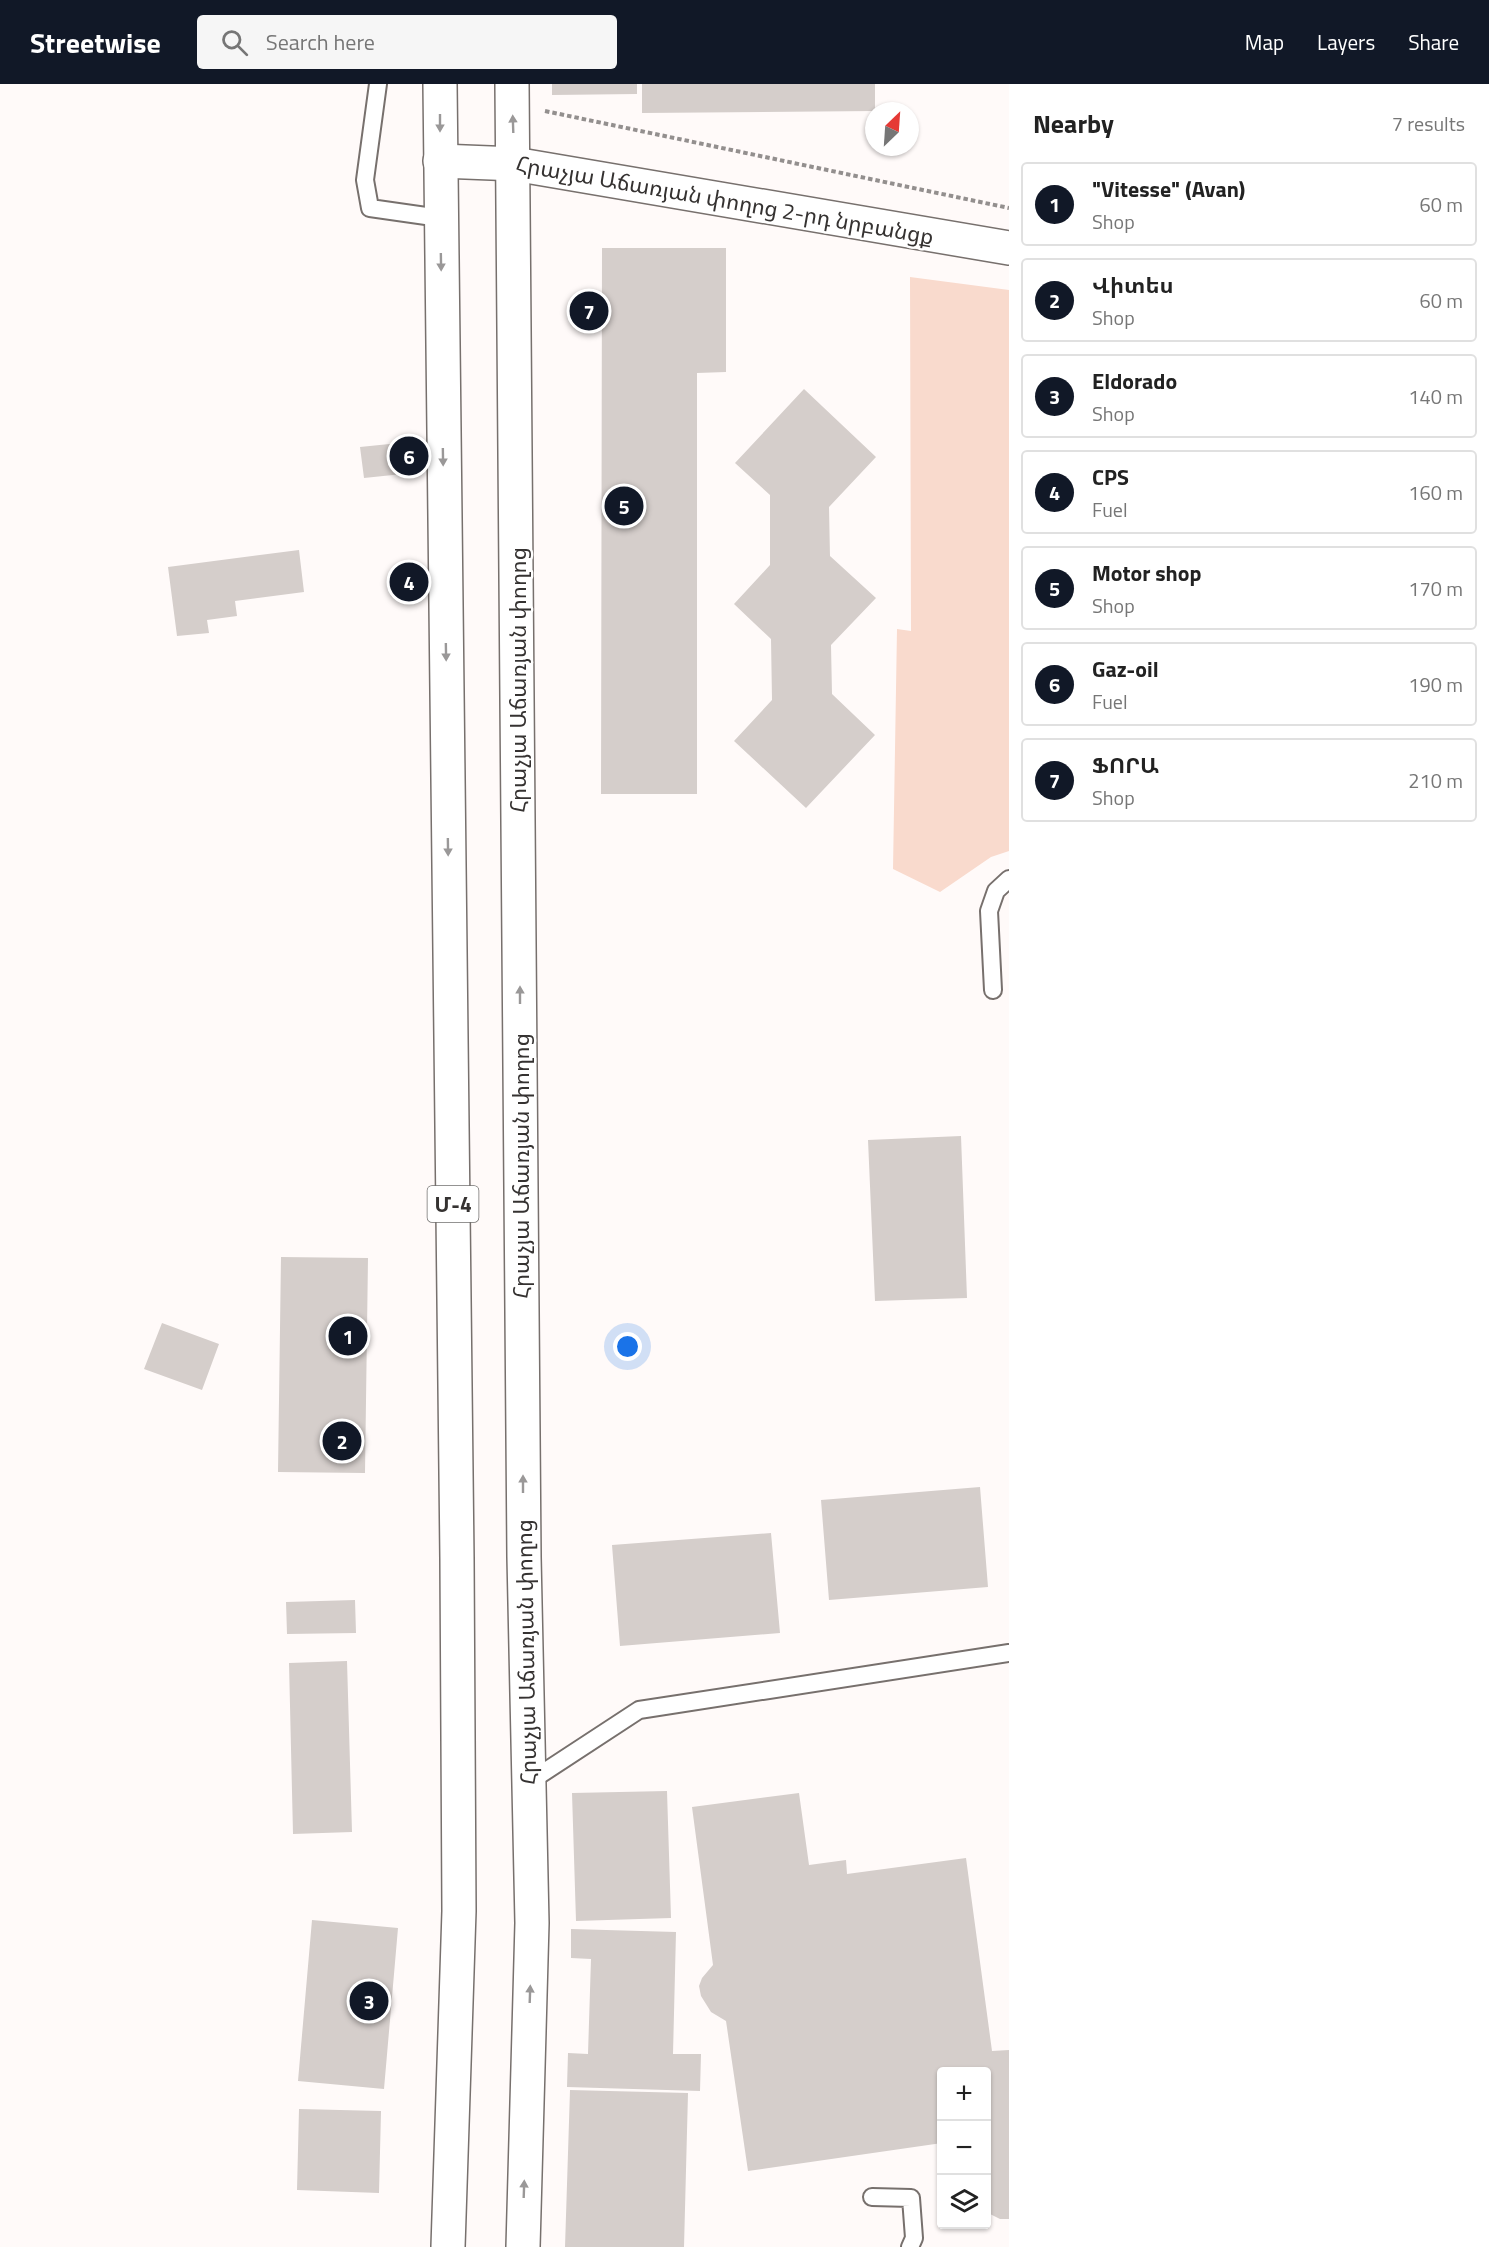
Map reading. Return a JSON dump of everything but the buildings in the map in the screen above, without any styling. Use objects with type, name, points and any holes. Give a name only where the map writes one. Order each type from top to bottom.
[{"type":"main road","name":"Մ-4","points":[[440,84],[459,1900],[448,2247]]},
{"type":"main road","name":"Հրաչյա Աճառյան փողոց","points":[[512,84],[524,1545],[532,1923],[523,2247]]},
{"type":"main road","name":"Հրաչյա Աճառյան փողոց 2-րդ նրբանցք","points":[[440,161],[514,164],[1009,248]]},
{"type":"lane","points":[[378,84],[365,180],[370,208],[440,218]]},
{"type":"lane","points":[[993,990],[989,911],[996,891],[1009,879]]},
{"type":"lane","points":[[529,1782],[639,1710],[1009,1653]]},
{"type":"lane","points":[[872,2197],[911,2198],[914,2238],[910,2247]]},
{"type":"path","points":[[544,111],[1009,208]]},
{"type":"shaded area","points":[[910,277],[1009,290],[1009,851],[991,857],[940,892],[893,869],[897,629],[911,631]]},
{"type":"place","name":"ՖՈՐԱ","points":[[589,311]]},
{"type":"place","name":"Gaz-oil","points":[[409,456]]},
{"type":"place","name":"Motor shop","points":[[624,506]]},
{"type":"place","name":"CPS","points":[[409,582]]},
{"type":"place","name":"\"Vitesse\" (Avan)","points":[[348,1336]]},
{"type":"place","name":"Վիտես","points":[[342,1441]]},
{"type":"place","name":"Eldorado","points":[[369,2001]]}]
